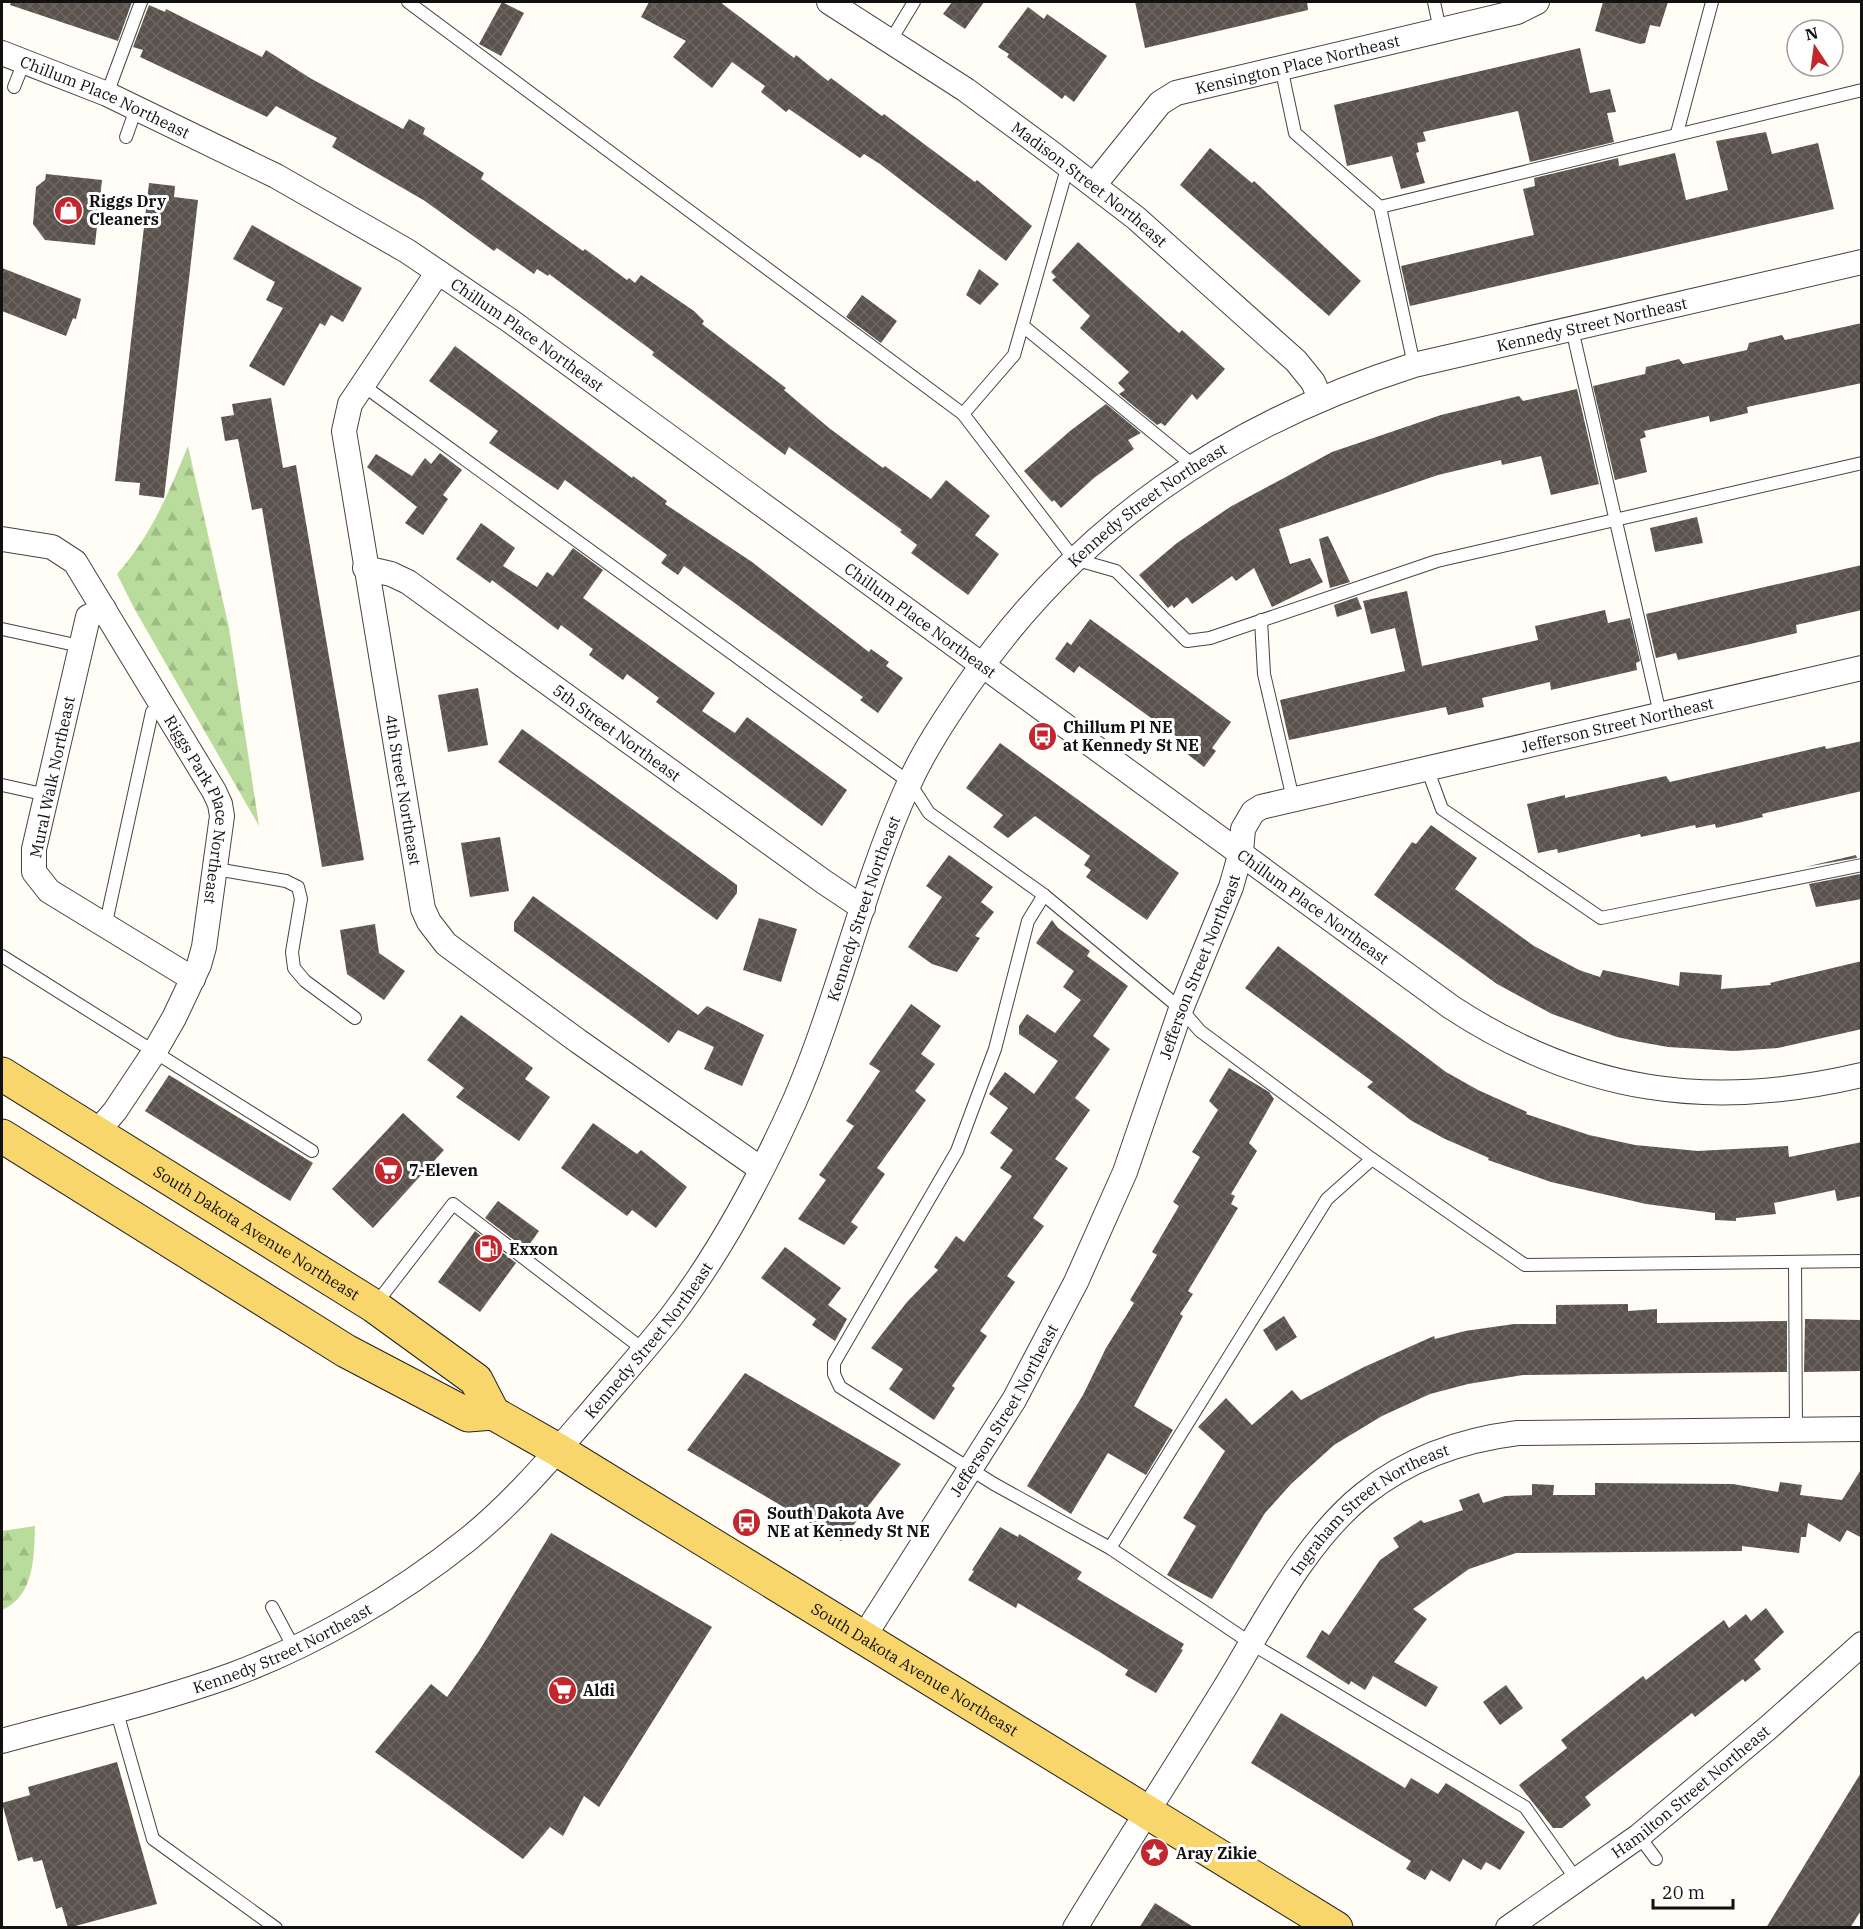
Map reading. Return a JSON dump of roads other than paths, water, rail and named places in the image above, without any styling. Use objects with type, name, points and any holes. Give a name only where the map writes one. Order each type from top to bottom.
[{"type":"main road","name":"South Dakota Avenue Northeast","points":[[2,1074],[374,1306],[476,1380],[493,1413],[558,1450],[1336,1928]]},
{"type":"main road","name":"South Dakota Avenue Northeast","points":[[2,1136],[346,1352],[468,1415],[493,1413]]},
{"type":"street","name":"Madison Street Northeast","points":[[829,2],[891,40],[1068,165],[1136,218],[1296,361],[1312,382],[1320,398]]},
{"type":"street","name":"Kensington Place Northeast","points":[[1094,185],[1167,97],[1185,89],[1517,12],[1537,2]]},
{"type":"street","name":"Chillum Place Northeast","points":[[2,53],[107,94],[276,176],[340,211],[438,272],[519,327],[1451,1007],[1500,1038],[1566,1067],[1622,1082],[1707,1094],[1782,1091],[1862,1075]]},
{"type":"street","name":"Kennedy Street Northeast","points":[[2,1741],[226,1677],[294,1648],[384,1598],[444,1557],[492,1518],[558,1450],[644,1350],[709,1261],[761,1169],[795,1100],[826,1022],[863,908],[909,782],[955,704],[1028,607],[1074,560],[1124,516],[1194,466],[1279,417],[1320,398],[1414,365],[1862,262]]},
{"type":"street","name":"4th Street Northeast","points":[[438,272],[361,384],[346,412],[344,431],[420,895],[429,922],[441,939],[455,951],[761,1169]]},
{"type":"street","name":"Riggs Park Place Northeast","points":[[2,538],[52,547],[64,552],[75,562],[220,804],[216,869],[204,947],[193,979],[155,1051],[115,1111],[97,1132]]},
{"type":"street","name":"5th Street Northeast","points":[[365,568],[391,574],[408,582],[863,908]]},
{"type":"street","name":"Mural Walk Northeast","points":[[104,609],[88,617],[80,646],[34,849],[34,872],[48,891],[193,979]]},
{"type":"street","name":"Jefferson Street Northeast","points":[[863,1638],[1014,1400],[1094,1246],[1125,1172],[1181,1009],[1231,887],[1241,852],[1243,829],[1253,812],[1261,807],[1293,799],[1862,668]]},
{"type":"street","name":"Ingraham Street Northeast","points":[[1075,1928],[1145,1810],[1313,1548],[1339,1517],[1386,1478],[1437,1452],[1481,1439],[1518,1433],[1862,1429]]},
{"type":"street","name":"Hamilton Street Northeast","points":[[1508,1928],[1639,1836],[1769,1727],[1862,1644]]},
{"type":"lane","points":[[107,94],[141,2]]},
{"type":"lane","points":[[408,2],[963,414],[1074,560],[1116,571],[1187,641],[1210,638],[1437,561],[1862,463]]},
{"type":"lane","points":[[891,40],[914,2]]},
{"type":"lane","points":[[1434,2],[1440,30]]},
{"type":"lane","points":[[1677,133],[1712,2]]},
{"type":"lane","points":[[14,87],[24,62]]},
{"type":"lane","points":[[1281,67],[1295,133],[1380,207],[1414,365]]},
{"type":"lane","points":[[1380,207],[1677,133],[1862,90]]},
{"type":"lane","points":[[126,136],[136,109]]},
{"type":"lane","points":[[963,414],[1014,355],[1068,165]]},
{"type":"lane","points":[[1023,326],[1194,466]]},
{"type":"lane","points":[[1572,329],[1660,714]]},
{"type":"lane","points":[[361,384],[909,782],[929,813],[1044,896],[1181,1009],[1200,1031],[1372,1159],[1524,1265],[1862,1261]]},
{"type":"lane","points":[[1261,620],[1264,674],[1293,799]]},
{"type":"lane","points":[[2,629],[80,646]]},
{"type":"lane","points":[[105,927],[152,712],[161,706]]},
{"type":"lane","points":[[1426,768],[1442,809],[1601,918],[1862,865]]},
{"type":"lane","points":[[2,784],[46,795]]},
{"type":"lane","points":[[216,869],[286,881],[298,887],[301,899],[292,952],[294,968],[305,981],[355,1018]]},
{"type":"lane","points":[[1044,896],[1028,921],[995,1048],[957,1151],[834,1363],[834,1374],[840,1387],[970,1468],[1110,1548],[1252,1644],[1525,1807],[1576,1879]]},
{"type":"lane","points":[[2,956],[312,1151]]},
{"type":"lane","points":[[1110,1548],[1327,1199],[1372,1159]]},
{"type":"lane","points":[[374,1306],[453,1204],[644,1350]]},
{"type":"lane","points":[[1795,1262],[1796,1430]]},
{"type":"lane","points":[[272,1607],[294,1648]]},
{"type":"lane","points":[[116,1709],[153,1839],[276,1928]]},
{"type":"lane","points":[[1639,1836],[1656,1859]]},
{"type":"place","name":"Riggs Dry Cleaners","points":[[68,210]]},
{"type":"place","name":"Chillum Pl NE at Kennedy St NE","points":[[1042,736]]},
{"type":"place","name":"7-Eleven","points":[[388,1170]]},
{"type":"place","name":"Exxon","points":[[488,1249]]},
{"type":"place","name":"South Dakota Ave NE at Kennedy St NE","points":[[746,1522]]},
{"type":"place","name":"Aldi","points":[[562,1690]]},
{"type":"place","name":"Aray Zikie","points":[[1155,1853]]}]
